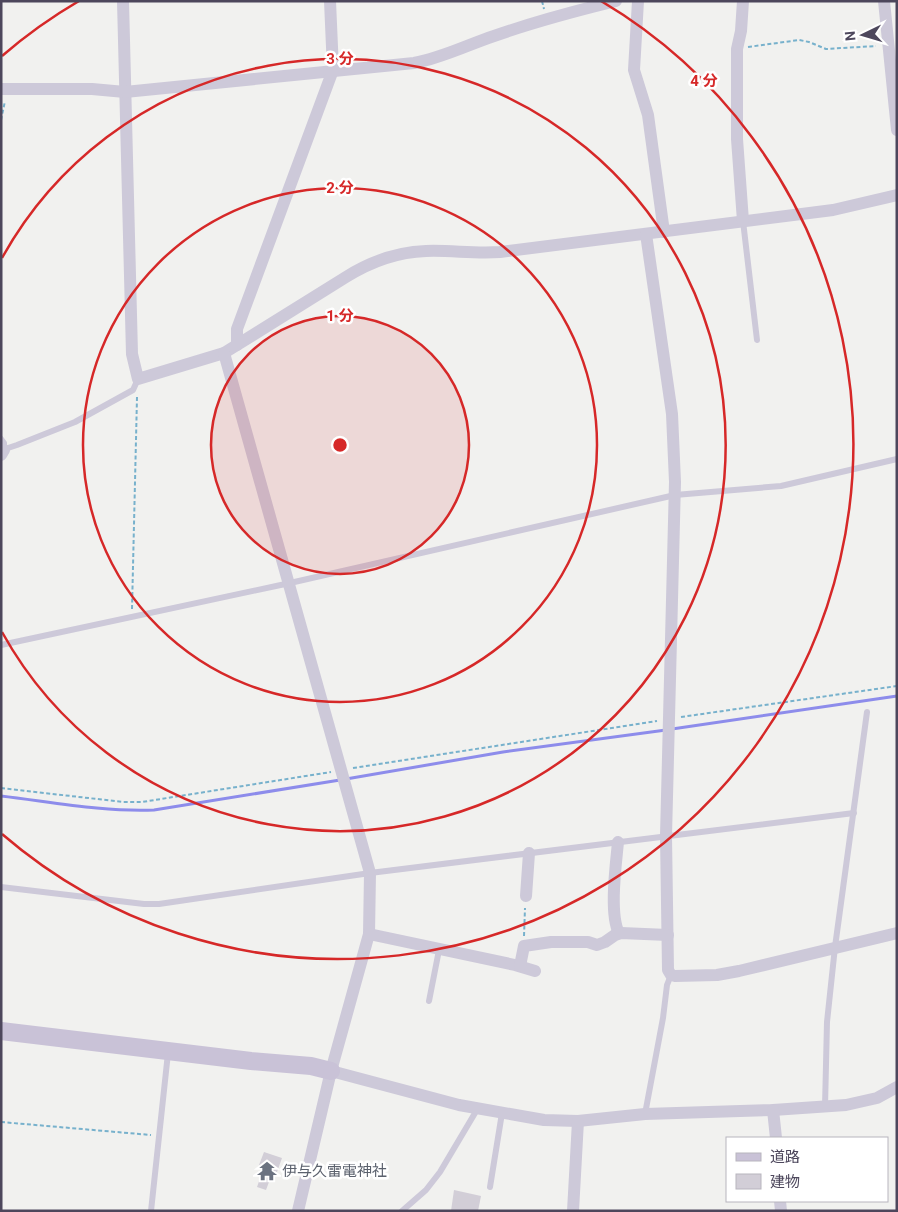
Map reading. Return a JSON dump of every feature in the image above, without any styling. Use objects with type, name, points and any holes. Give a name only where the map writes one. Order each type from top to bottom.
[{"type":"street","points":[[123,1],[132,354],[138,379],[224,353],[360,268],[385,258],[424,251],[482,254],[664,232],[833,210],[897,195]]},
{"type":"street","points":[[237,345],[237,329],[333,70],[330,1]]},
{"type":"street","points":[[6,89],[92,89],[125,92],[414,63],[431,60],[538,20],[616,1]]},
{"type":"street","points":[[638,1],[634,70],[648,115],[664,232]]},
{"type":"street","points":[[743,1],[741,31],[737,49],[737,139],[743,221]]},
{"type":"street","points":[[884,1],[888,46],[894,77],[897,130]]},
{"type":"street","points":[[646,234],[672,414],[675,495],[666,836],[668,970],[671,975],[679,976],[717,975],[897,933]]},
{"type":"street","points":[[224,353],[370,873],[369,934],[331,1071],[298,1211]]},
{"type":"street","points":[[618,842],[614,889],[616,925],[619,933]]},
{"type":"street","points":[[526,896],[529,853]]},
{"type":"street","points":[[520,966],[524,946],[551,942],[588,942],[597,944],[619,933],[668,935]]},
{"type":"street","points":[[369,934],[520,966],[535,971]]},
{"type":"street","points":[[1,1031],[260,1062],[311,1066],[404,1091],[502,1113],[544,1120],[578,1120],[645,1114],[826,1107],[877,1098],[897,1087]]},
{"type":"street","points":[[774,1110],[776,1137]]},
{"type":"street","points":[[573,1211],[578,1120]]},
{"type":"lane","points":[[743,221],[757,340]]},
{"type":"lane","points":[[2,448],[75,422],[133,390],[138,379]]},
{"type":"lane","points":[[1,645],[290,583],[675,495],[781,486],[897,459]]},
{"type":"lane","points":[[826,1107],[827,1022],[835,947],[867,712]]},
{"type":"lane","points":[[1,887],[144,904],[159,904],[370,873],[854,813]]},
{"type":"lane","points":[[429,1000],[439,950]]},
{"type":"lane","points":[[645,1114],[663,1018],[667,985],[671,975]]},
{"type":"lane","points":[[151,1211],[168,1051]]},
{"type":"lane","points":[[402,1211],[426,1190],[440,1172],[478,1108]]},
{"type":"lane","points":[[490,1187],[502,1113]]},
{"type":"path","points":[[737,49],[799,40],[826,49],[888,46]]},
{"type":"path","points":[[1,120],[6,89]]},
{"type":"path","points":[[134,616],[132,609],[138,379]]},
{"type":"path","points":[[1,788],[123,802],[142,802],[342,770],[668,727],[897,686]]},
{"type":"path","points":[[524,946],[526,896]]},
{"type":"path","points":[[1,1122],[160,1136]]},
{"type":"building","name":"伊与久雷電神社","points":[[264,1152],[282,1158],[277,1172],[273,1171],[266,1190],[257,1187],[264,1167],[259,1165]]},
{"type":"building","points":[[454,1190],[481,1196],[478,1211],[451,1211]]},
{"type":"waterway","points":[[672,729],[897,696]]},
{"type":"waterway","points":[[346,779],[503,752],[666,730]]},
{"type":"waterway","points":[[1,796],[97,808],[154,810],[340,780]]},
{"type":"place","name":"伊与久雷電神社","points":[[267,1171]]}]
